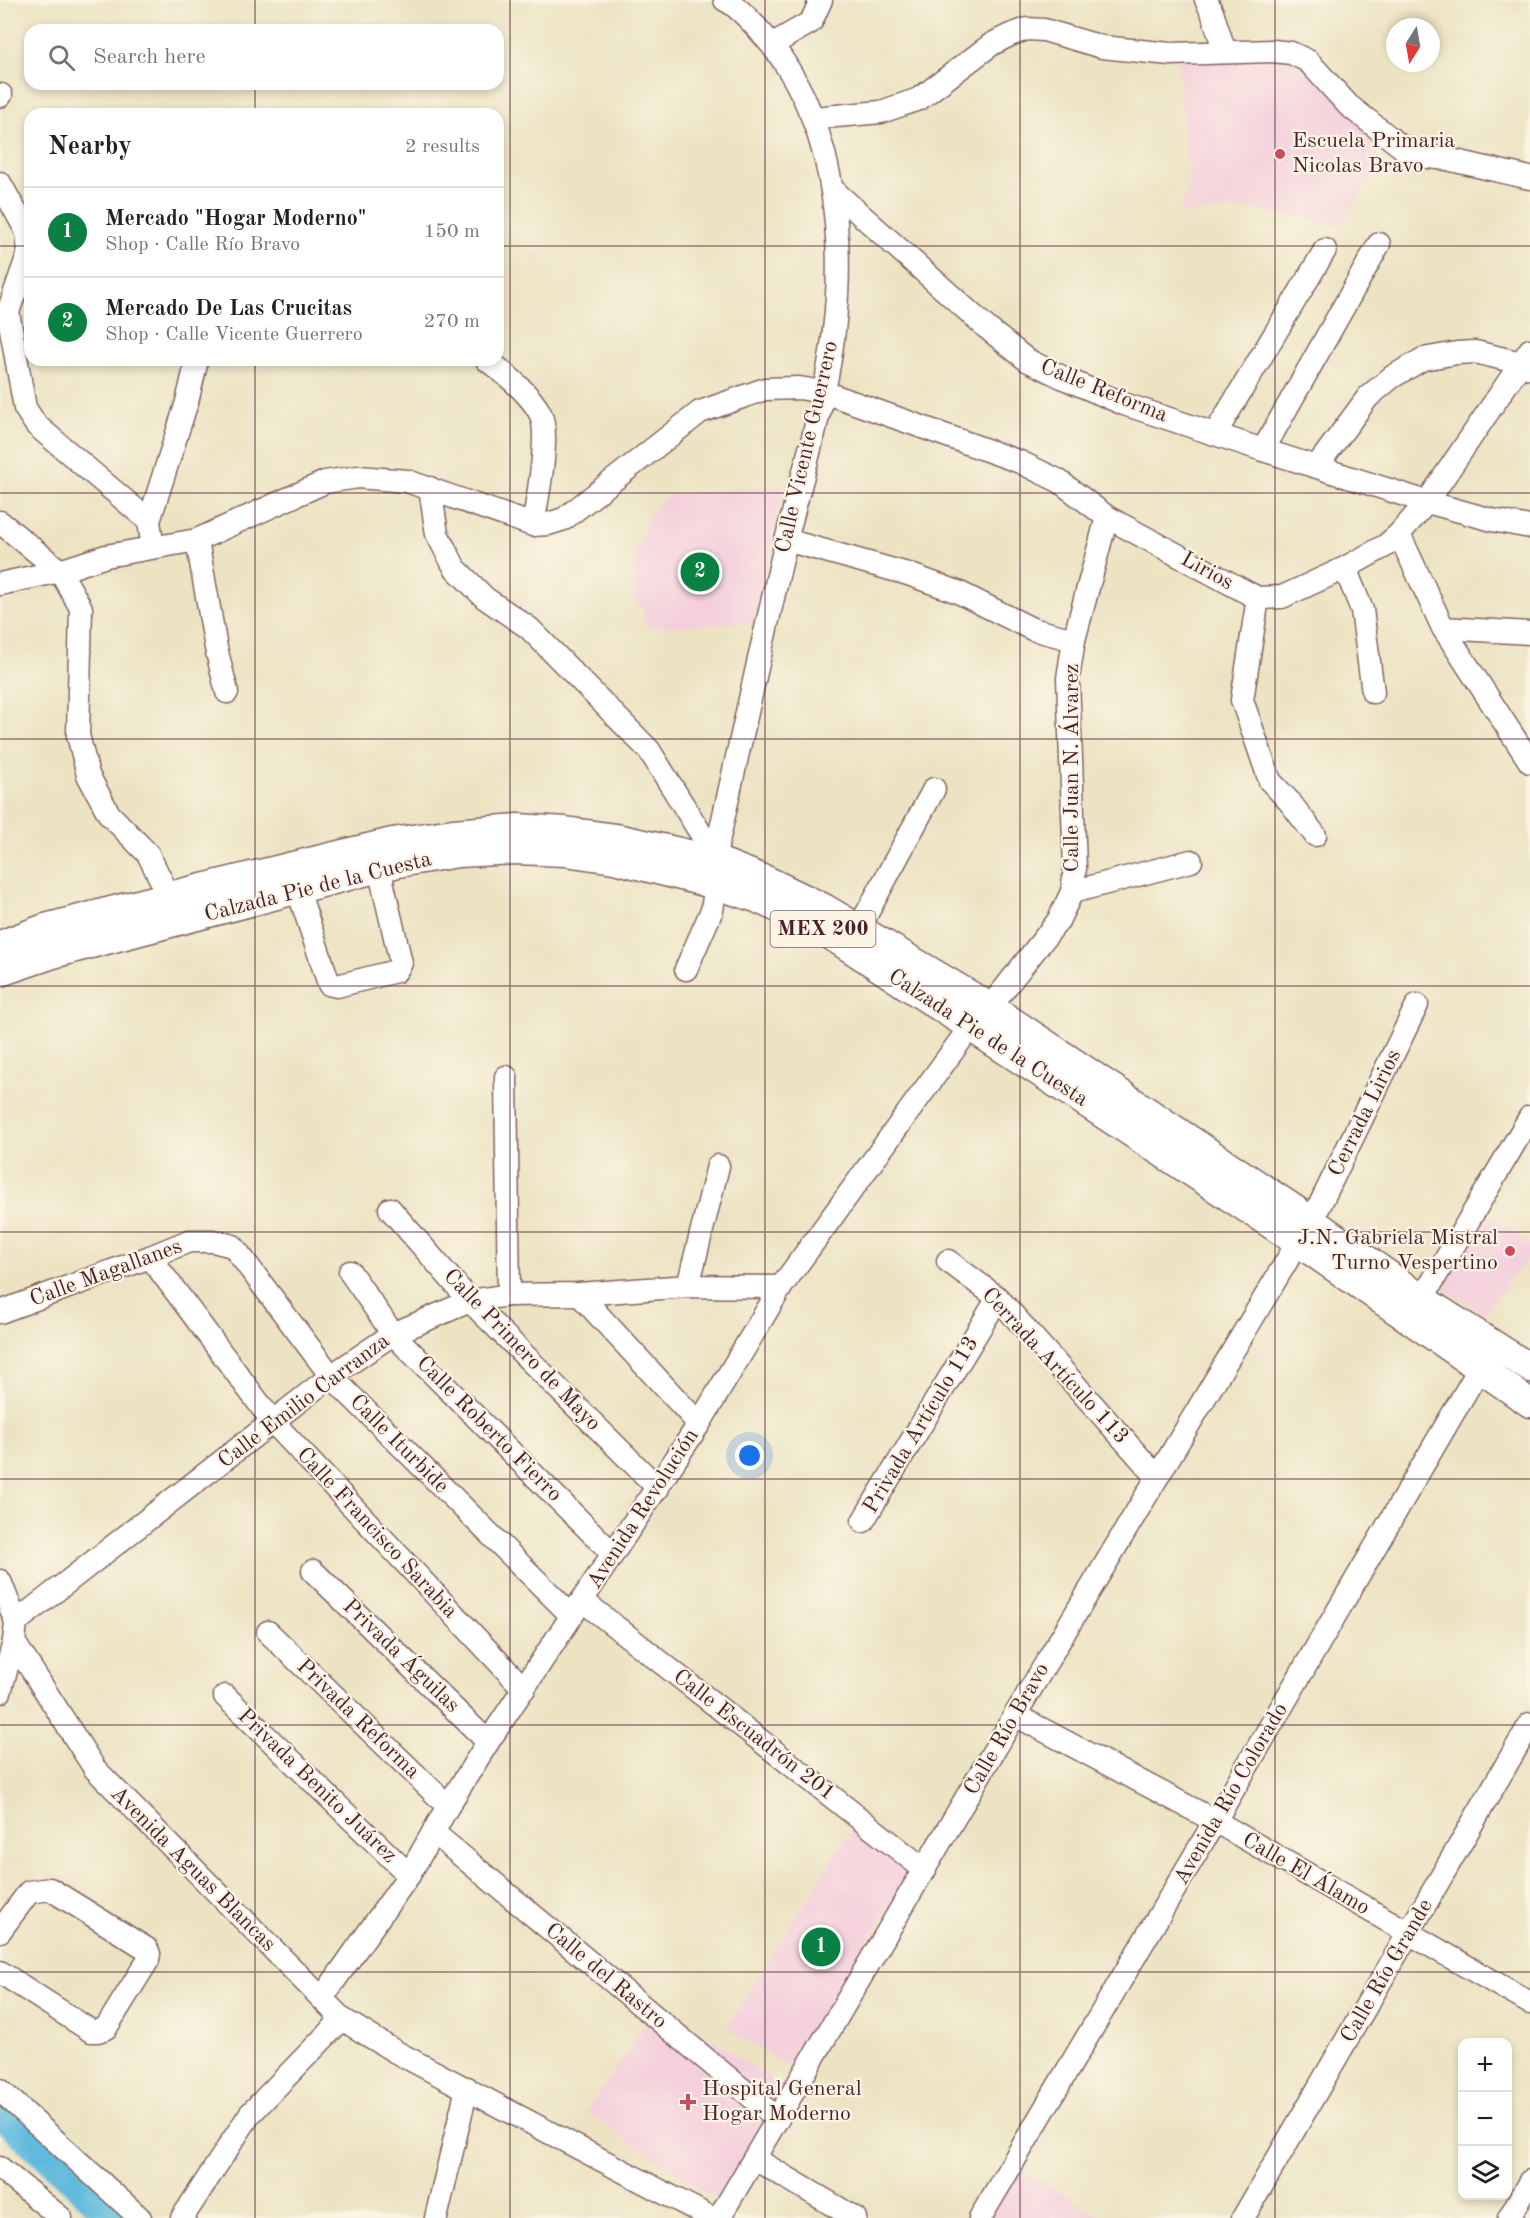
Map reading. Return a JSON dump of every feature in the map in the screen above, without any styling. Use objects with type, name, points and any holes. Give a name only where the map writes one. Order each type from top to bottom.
[{"type":"main road","name":"Calzada Pie de la Cuesta","points":[[0,945],[45,928],[298,890],[340,866],[392,842],[453,833],[518,828],[616,838],[764,879],[859,928],[980,1016],[1305,1232],[1422,1299],[1530,1368]]},
{"type":"main road","name":"Calzada Pie de la Cuesta","points":[[0,972],[172,910],[340,866],[379,868],[458,854],[516,850],[565,852],[614,860],[715,866],[756,898],[815,925],[980,1016]]},
{"type":"main road","name":"Calzada Pie de la Cuesta","points":[[1305,1232],[1479,1369],[1530,1403]]},
{"type":"street","name":"Calle Vicente Guerrero","points":[[686,969],[712,910],[715,866],[786,540],[824,392],[833,336],[838,259],[832,189],[814,118],[794,77],[773,44],[725,0]]},
{"type":"street","points":[[773,44],[811,22],[820,0]]},
{"type":"street","points":[[1206,0],[1225,52]]},
{"type":"street","points":[[814,118],[881,112],[919,99],[992,44],[1027,29],[1044,30],[1102,47],[1170,54],[1273,51],[1291,53],[1308,61],[1348,105],[1412,155],[1447,159],[1530,178]]},
{"type":"street","points":[[0,183],[24,227]]},
{"type":"street","name":"Calle Reforma","points":[[832,189],[987,328],[1028,360],[1066,379],[1124,404],[1263,450],[1427,502],[1492,520],[1530,527]]},
{"type":"street","points":[[1263,450],[1379,244]]},
{"type":"street","points":[[1215,434],[1325,250]]},
{"type":"street","points":[[24,266],[8,312],[25,408],[36,426],[149,521]]},
{"type":"street","points":[[1317,466],[1368,397],[1392,377],[1422,359],[1475,352],[1527,360]]},
{"type":"street","name":"Lirios","points":[[533,525],[548,524],[564,519],[700,412],[765,389],[799,388],[824,392],[1020,462],[1059,482],[1107,517],[1258,598],[1282,597],[1345,568],[1385,546],[1399,534],[1427,502],[1527,360]]},
{"type":"street","points":[[154,548],[149,521],[187,402],[196,366]]},
{"type":"street","points":[[0,584],[60,571],[106,556],[197,540],[325,482],[358,477],[407,481],[533,525],[544,447],[541,414],[507,374],[496,366]]},
{"type":"street","points":[[430,488],[437,534],[455,568],[485,598],[529,628],[649,750],[703,837],[715,866]]},
{"type":"street","name":"Calle Juan N. Álvarez","points":[[980,1016],[1058,921],[1072,892],[1075,868],[1068,678],[1074,640],[1107,517]]},
{"type":"street","points":[[0,522],[60,571],[81,608],[78,735],[88,775],[109,814],[148,854],[172,910]]},
{"type":"street","points":[[1399,534],[1443,628],[1530,762]]},
{"type":"street","points":[[197,540],[216,648],[227,692]]},
{"type":"street","points":[[786,540],[908,573],[958,592],[1032,629],[1074,640]]},
{"type":"street","points":[[1345,568],[1362,610],[1373,692]]},
{"type":"street","points":[[1258,598],[1242,700],[1270,781],[1290,801],[1315,835]]},
{"type":"street","points":[[1443,628],[1530,633]]},
{"type":"street","points":[[859,928],[934,789]]},
{"type":"street","points":[[1072,892],[1191,861]]},
{"type":"street","points":[[298,890],[329,984],[337,986],[396,971],[401,963],[379,868]]},
{"type":"street","name":"Cerrada Lirios","points":[[1305,1232],[1418,1005]]},
{"type":"street","name":"Avenida Revolución","points":[[322,1998],[409,1875],[488,1742],[612,1553],[658,1488],[782,1287],[980,1016]]},
{"type":"street","points":[[506,1077],[509,1294]]},
{"type":"street","points":[[1422,1299],[1530,1117]]},
{"type":"street","points":[[688,1286],[718,1166]]},
{"type":"street","name":"Calle Primero de Mayo","points":[[390,1209],[470,1301],[658,1488]]},
{"type":"street","name":"Calle Río Bravo","points":[[719,2218],[1015,1715],[1305,1232]]},
{"type":"street","name":"Calle Magallanes","points":[[0,1312],[189,1241],[213,1241]]},
{"type":"street","name":"Calle Iturbide","points":[[213,1241],[233,1246],[331,1376],[577,1608]]},
{"type":"street","name":"Calle Francisco Sarabia","points":[[150,1257],[273,1422],[524,1689]]},
{"type":"street","name":"Cerrada Artículo 113","points":[[948,1261],[998,1298],[1157,1477]]},
{"type":"street","name":"Calle Roberto Fierro","points":[[350,1272],[393,1334],[612,1553]]},
{"type":"street","name":"Calle Emilio Carranza","points":[[15,1632],[331,1376],[393,1334],[470,1301],[509,1294],[579,1294],[688,1286],[782,1287]]},
{"type":"street","points":[[579,1294],[699,1424]]},
{"type":"street","name":"Privada Artículo 113","points":[[863,1521],[998,1298]]},
{"type":"street","name":"Avenida Río Colorado","points":[[980,2218],[1479,1369]]},
{"type":"street","name":"Privada Águilas","points":[[313,1571],[488,1742]]},
{"type":"street","name":"Avenida Aguas Blancas","points":[[0,1581],[15,1632],[95,1769],[342,2019],[396,2052],[712,2218]]},
{"type":"street","name":"Calle Escuadrón 201","points":[[577,1608],[925,1870]]},
{"type":"street","points":[[0,1692],[15,1632]]},
{"type":"street","name":"Privada Reforma","points":[[268,1632],[448,1806]]},
{"type":"street","name":"Privada Benito Juárez","points":[[225,1696],[409,1875]]},
{"type":"street","name":"Calle El Álamo","points":[[1015,1715],[1215,1821],[1530,2003]]},
{"type":"street","name":"Calle Río Grande","points":[[1244,2218],[1530,1724]]},
{"type":"street","name":"Calle del Rastro","points":[[434,1833],[778,2120]]},
{"type":"street","points":[[0,1931],[29,1892],[50,1889],[147,1949],[149,1954],[106,2028],[98,2031],[91,2031],[0,1972]]},
{"type":"street","points":[[182,2218],[250,2114],[342,2019]]},
{"type":"street","points":[[436,2218],[467,2088]]},
{"type":"street","points":[[0,2090],[140,2218]]},
{"type":"street","points":[[755,2158],[855,2218]]},
{"type":"street","points":[[0,2168],[61,2218]]},
{"type":"street","points":[[1509,2218],[1530,2181]]},
{"type":"shaded area","name":"Escuela Primaria Nicolas Bravo","points":[[1292,56],[1374,134],[1373,175],[1339,225],[1242,208],[1178,215],[1189,186],[1178,59]]},
{"type":"shaded area","points":[[783,487],[754,622],[646,628],[643,609],[633,600],[638,544],[650,515],[669,494]]},
{"type":"shaded area","points":[[1476,1208],[1530,1243],[1530,1254],[1484,1314],[1423,1277]]},
{"type":"shaded area","points":[[855,1824],[914,1867],[793,2069],[726,2028]]},
{"type":"shaded area","name":"Hospital General Hogar Moderno","points":[[659,2004],[791,2092],[718,2200],[586,2112]]},
{"type":"shaded area","points":[[1019,2169],[1061,2192],[1103,2218],[987,2218]]},
{"type":"waterway","points":[[0,2107],[121,2218]]},
{"type":"place","name":"Escuela Primaria Nicolas Bravo","points":[[1280,154]]},
{"type":"place","name":"Mercado De Las Crucitas","points":[[700,572]]},
{"type":"place","name":"J.N. Gabriela Mistral Turno Vespertino","points":[[1510,1251]]},
{"type":"place","name":"Mercado \"Hogar Moderno\"","points":[[821,1947]]},
{"type":"place","name":"Hospital General Hogar Moderno","points":[[688,2102]]}]
